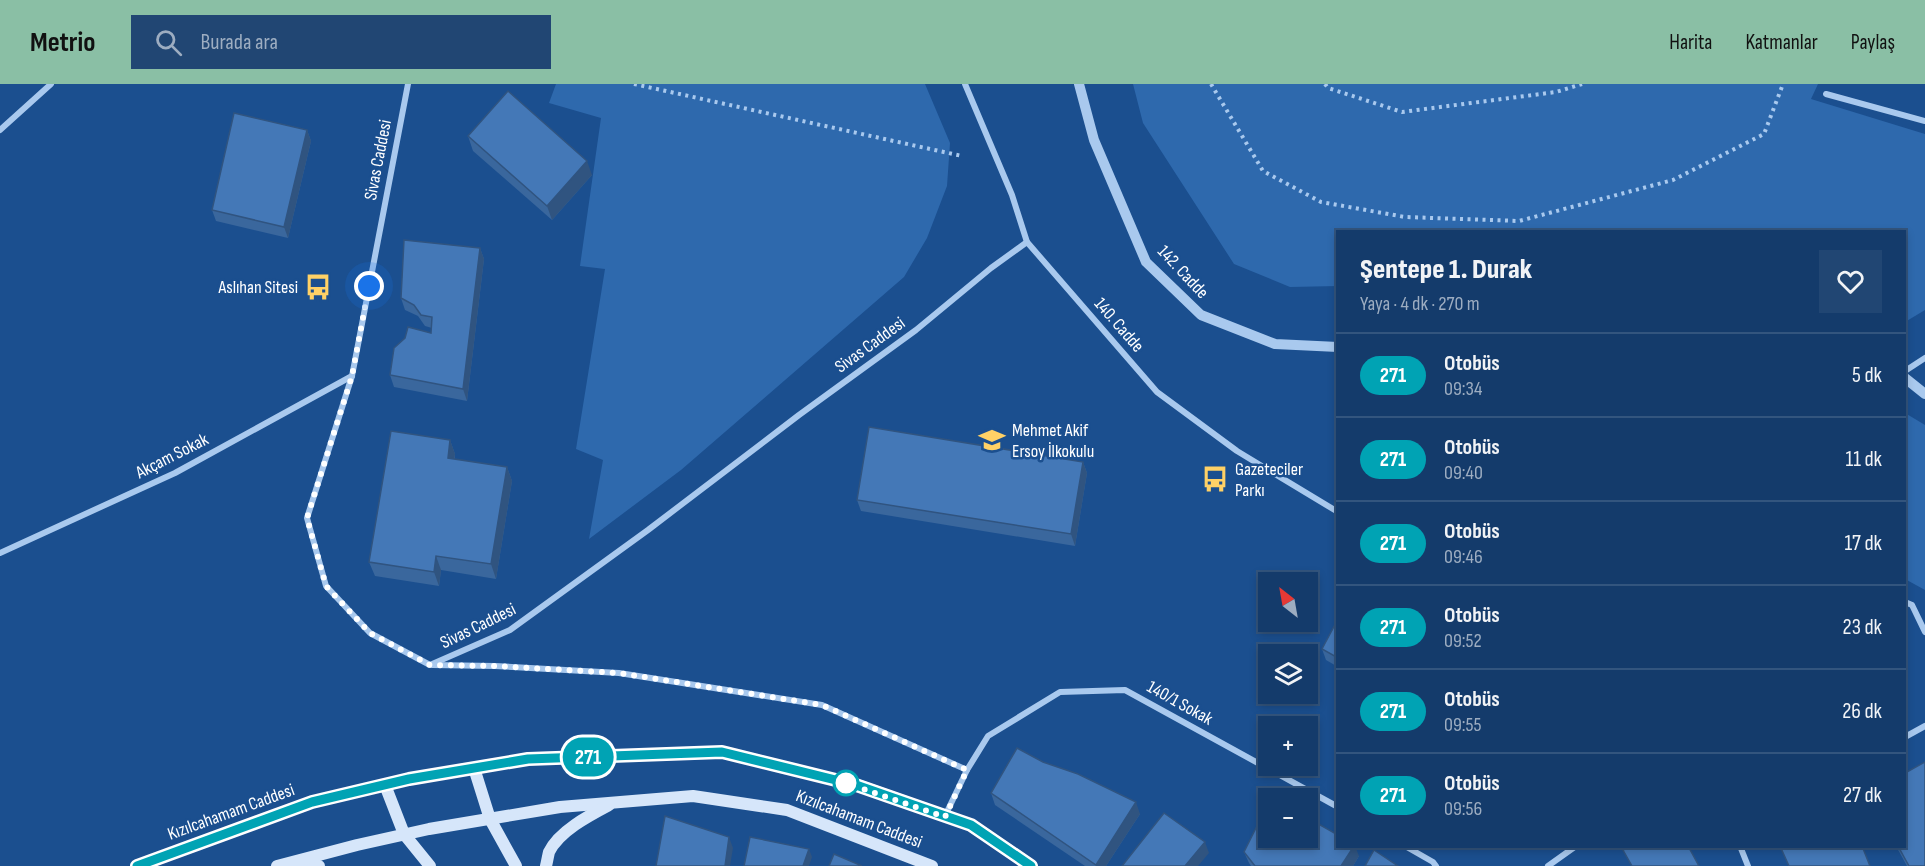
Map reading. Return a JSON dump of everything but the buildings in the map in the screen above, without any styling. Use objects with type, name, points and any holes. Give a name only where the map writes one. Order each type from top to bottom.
[{"type":"main road","name":"Kızılcahamam Caddesi","points":[[137,866],[312,802],[409,779],[528,759],[722,752],[856,785],[971,825],[1031,866]]},
{"type":"main road","points":[[474,768],[490,819],[516,866]]},
{"type":"main road","points":[[385,785],[404,834],[430,866]]},
{"type":"main road","name":"Kızılcahamam Caddesi","points":[[280,865],[404,834],[560,807],[693,796],[787,810],[929,865]]},
{"type":"main road","points":[[546,866],[550,851],[566,832],[586,817],[614,803]]},
{"type":"main road","points":[[280,865],[319,866]]},
{"type":"street","points":[[0,130],[51,84]]},
{"type":"street","name":"Sivas Caddesi","points":[[408,84],[352,376],[307,518],[326,586],[370,633],[430,665],[510,630],[916,330],[991,268],[1028,242]]},
{"type":"street","name":"140. Cadde","points":[[964,84],[1012,195],[1028,242],[1157,392],[1237,451],[1336,511]]},
{"type":"street","name":"142. Cadde","points":[[1079,84],[1094,140],[1146,262],[1201,315],[1275,344],[1336,347]]},
{"type":"street","points":[[1826,94],[1925,121]]},
{"type":"street","points":[[1906,370],[1925,358]]},
{"type":"street","name":"Akçam Sokak","points":[[0,553],[175,473],[352,376]]},
{"type":"street","points":[[1906,379],[1925,394]]},
{"type":"street","points":[[1906,602],[1912,605],[1925,632]]},
{"type":"street","points":[[430,665],[619,673],[822,705],[967,770]]},
{"type":"street","name":"140/1 Sokak","points":[[945,817],[967,770],[988,735],[1060,692],[1125,690],[1336,806]]},
{"type":"street","points":[[1906,737],[1925,726]]},
{"type":"street","points":[[1408,848],[1436,866]]},
{"type":"street","points":[[1548,866],[1573,848]]},
{"type":"street","points":[[1741,848],[1748,866]]},
{"type":"path","points":[[634,84],[962,156]]},
{"type":"path","points":[[1211,84],[1263,171],[1321,202],[1405,217],[1519,221],[1673,180],[1764,134],[1784,84]]},
{"type":"path","points":[[1324,84],[1328,88],[1402,112],[1556,92],[1582,84]]},
{"type":"shaded area","points":[[556,84],[925,84],[950,143],[947,186],[927,238],[904,277],[681,470],[589,539],[603,460],[576,449],[605,269],[580,266],[601,118],[549,103]]},
{"type":"shaded area","points":[[1133,84],[1818,84],[1811,99],[1925,134],[1925,310],[1906,321],[1906,230],[1336,230],[1336,286],[1290,287],[1234,264],[1143,123]]},
{"type":"shaded area","points":[[1906,414],[1925,425],[1925,590],[1906,580]]},
{"type":"bus line","name":"271","points":[[137,866],[312,802],[409,779],[528,759],[722,752],[856,785],[971,825],[1031,866]]},
{"type":"place","name":"Aslıhan Sitesi","points":[[318,287]]},
{"type":"place","name":"Mehmet Akif Ersoy İlkokulu","points":[[992,440]]},
{"type":"place","name":"Gazeteciler Parkı","points":[[1215,479]]},
{"type":"route","points":[[369,286],[352,376],[307,518],[326,586],[370,633],[430,665],[619,673],[822,705],[967,770],[945,817],[846,783]]}]
